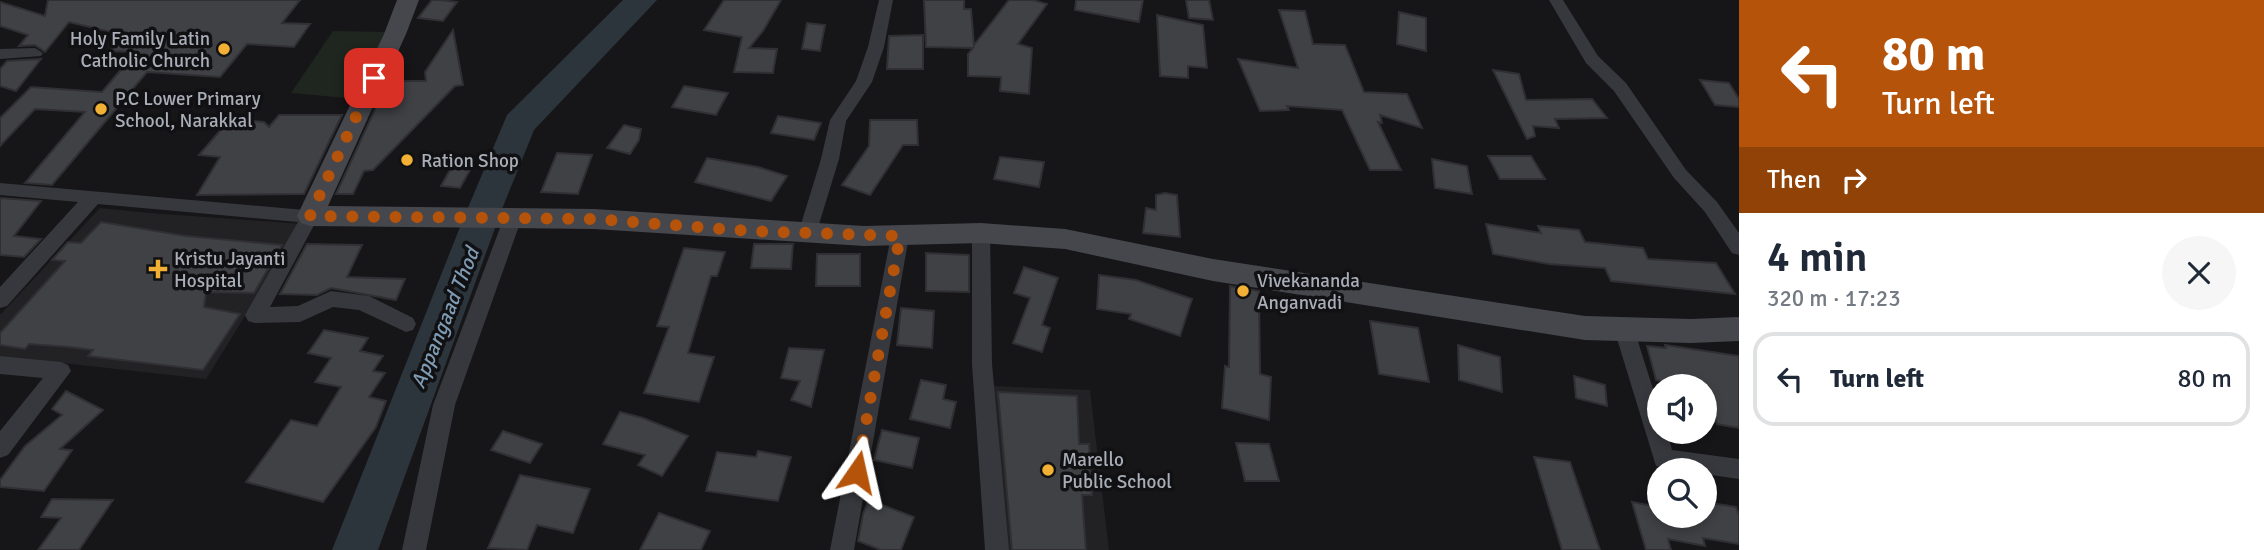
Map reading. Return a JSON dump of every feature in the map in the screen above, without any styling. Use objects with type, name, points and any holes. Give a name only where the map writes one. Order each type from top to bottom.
[{"type":"main road","points":[[408,0],[395,34],[310,216],[594,219],[807,234],[900,236],[981,233],[1065,239],[1159,260],[1366,296],[1585,328],[1739,329]]},
{"type":"street","points":[[807,234],[830,159],[838,120],[864,82],[876,47],[886,0]]},
{"type":"street","points":[[1556,0],[1592,59],[1620,87],[1680,174],[1711,207],[1739,248]]},
{"type":"street","points":[[0,54],[35,53]]},
{"type":"street","points":[[0,189],[310,216],[303,233],[255,315],[300,314],[331,299],[362,302],[406,324]]},
{"type":"street","points":[[0,300],[93,198]]},
{"type":"street","points":[[414,550],[444,405],[510,226],[500,219]]},
{"type":"street","points":[[981,233],[982,364],[997,550]]},
{"type":"street","points":[[842,550],[900,236]]},
{"type":"street","points":[[1624,329],[1664,459],[1739,469]]},
{"type":"street","points":[[0,365],[61,371],[0,448]]},
{"type":"shaded area","points":[[333,31],[387,32],[347,98],[291,93]]},
{"type":"shaded area","name":"Kristu Jayanti Hospital","points":[[100,208],[302,224],[206,379],[0,356],[0,315]]},
{"type":"shaded area","name":"Marello Public School","points":[[993,386],[1090,390],[1109,550],[1002,550]]},
{"type":"water","name":"Appangaad Thod","points":[[623,0],[657,0],[534,130],[502,209],[378,550],[332,550],[507,115]]},
{"type":"building","points":[[48,0],[300,0],[282,23],[310,24],[294,47],[247,44],[220,77],[147,72],[52,185],[25,183],[85,112],[35,109],[0,146],[0,118],[31,87],[102,92],[136,52],[109,51],[124,35],[69,22],[45,52],[35,45],[19,46],[28,35],[0,26],[0,2],[45,16]]},
{"type":"building","points":[[432,0],[457,2],[443,21],[418,18]]},
{"type":"building","points":[[724,0],[781,0],[763,31],[749,48],[777,49],[773,73],[734,72],[742,37],[704,30]]},
{"type":"building","points":[[924,0],[964,0],[964,9],[971,9],[974,45],[1009,0],[1033,0],[1047,4],[1018,44],[1032,48],[1029,94],[1000,91],[1001,77],[968,76],[968,54],[973,48],[926,47]]},
{"type":"building","points":[[1076,0],[1143,0],[1139,22],[1075,10]]},
{"type":"building","points":[[1186,0],[1209,0],[1213,20],[1189,18]]},
{"type":"building","points":[[1279,10],[1305,11],[1313,44],[1345,45],[1364,92],[1407,94],[1422,128],[1380,115],[1382,123],[1378,122],[1401,170],[1370,170],[1342,110],[1287,106],[1289,110],[1260,111],[1238,59],[1298,68]]},
{"type":"building","points":[[1399,12],[1426,18],[1426,51],[1397,44]]},
{"type":"building","points":[[1157,15],[1203,25],[1207,68],[1188,66],[1188,78],[1160,76]]},
{"type":"building","points":[[807,23],[825,25],[820,51],[802,49]]},
{"type":"building","points":[[453,30],[463,85],[455,86],[373,170],[364,171],[353,194],[336,194],[388,81],[426,81],[425,72]]},
{"type":"building","points":[[923,35],[923,69],[887,69],[889,36]]},
{"type":"building","points":[[41,59],[16,91],[0,86],[0,69],[7,61]]},
{"type":"building","points":[[1493,70],[1519,74],[1526,100],[1592,99],[1607,118],[1555,119],[1559,128],[1533,126],[1535,136],[1527,139]]},
{"type":"building","points":[[1700,80],[1729,83],[1739,99],[1739,107],[1715,105]]},
{"type":"building","points":[[684,86],[728,93],[716,115],[672,107]]},
{"type":"building","points":[[279,115],[342,115],[304,194],[197,195],[220,157],[199,155],[230,119],[264,122],[269,127]]},
{"type":"building","points":[[778,116],[821,123],[814,140],[771,133]]},
{"type":"building","points":[[870,120],[917,120],[918,145],[903,145],[870,195],[842,185],[869,146]]},
{"type":"building","points":[[624,125],[641,129],[639,140],[630,154],[607,148]]},
{"type":"building","points":[[557,153],[592,155],[578,194],[541,192]]},
{"type":"building","points":[[1488,156],[1531,156],[1545,179],[1500,179]]},
{"type":"building","points":[[1000,157],[1044,162],[1039,187],[994,179]]},
{"type":"building","points":[[707,158],[758,167],[787,176],[771,201],[695,182]]},
{"type":"building","points":[[456,159],[475,161],[460,188],[441,186]]},
{"type":"building","points":[[1432,159],[1467,166],[1472,194],[1435,188]]},
{"type":"building","points":[[1156,195],[1177,195],[1180,237],[1143,233],[1146,208],[1156,210]]},
{"type":"building","points":[[0,198],[41,201],[14,236],[41,239],[24,257],[0,255]]},
{"type":"building","name":"Kristu Jayanti Hospital","points":[[101,222],[186,236],[282,245],[254,293],[206,292],[204,307],[240,314],[203,370],[88,356],[93,350],[69,347],[29,344],[25,349],[0,345],[0,333],[65,261],[52,260],[68,242],[81,243]]},
{"type":"building","points":[[1486,224],[1541,233],[1538,226],[1579,230],[1585,242],[1643,248],[1648,259],[1716,263],[1735,294],[1611,281],[1605,268],[1549,264],[1493,254]]},
{"type":"building","points":[[307,244],[362,245],[347,277],[405,279],[396,300],[331,288],[317,295],[280,294]]},
{"type":"building","points":[[754,244],[793,244],[791,269],[751,268]]},
{"type":"building","points":[[684,248],[725,252],[717,276],[711,276],[688,353],[714,357],[699,402],[644,393],[669,327],[657,326]]},
{"type":"building","points":[[926,253],[969,255],[969,292],[926,291]]},
{"type":"building","points":[[817,254],[860,254],[860,286],[816,286]]},
{"type":"building","points":[[1024,267],[1058,278],[1042,325],[1050,328],[1042,352],[1013,343],[1030,298],[1014,293]]},
{"type":"building","points":[[1099,275],[1136,280],[1192,299],[1180,336],[1129,319],[1131,314],[1097,309]]},
{"type":"building","points":[[1230,286],[1259,291],[1260,374],[1271,377],[1269,420],[1222,408],[1225,366],[1229,367]]},
{"type":"building","points":[[901,308],[934,311],[932,348],[897,345]]},
{"type":"building","points":[[1370,321],[1418,328],[1429,382],[1379,374]]},
{"type":"building","points":[[324,330],[368,338],[360,351],[383,356],[373,371],[385,373],[369,397],[386,401],[376,427],[323,502],[246,482],[291,420],[317,426],[341,387],[315,382],[331,358],[308,353]]},
{"type":"building","points":[[1458,345],[1500,357],[1502,392],[1459,380]]},
{"type":"building","points":[[1665,345],[1739,356],[1739,428],[1717,424],[1717,374],[1654,374],[1647,346],[1666,348]]},
{"type":"building","points":[[789,348],[824,350],[811,407],[791,400],[800,381],[781,378]]},
{"type":"building","points":[[1574,376],[1605,385],[1607,406],[1576,398]]},
{"type":"building","points":[[921,380],[946,385],[943,399],[956,402],[950,428],[910,419]]},
{"type":"building","points":[[66,391],[103,410],[60,449],[72,450],[44,491],[0,487],[0,480],[25,446],[62,415],[52,409]]},
{"type":"building","name":"Marello Public School","points":[[998,392],[1077,396],[1079,444],[1089,444],[1092,495],[1082,495],[1086,550],[1012,550]]},
{"type":"building","points":[[620,412],[688,436],[662,476],[638,465],[645,455],[603,444]]},
{"type":"building","points":[[882,430],[919,438],[912,468],[874,460]]},
{"type":"building","points":[[503,431],[542,444],[530,463],[491,450]]},
{"type":"building","points":[[1236,443],[1269,444],[1279,481],[1245,481]]},
{"type":"building","points":[[758,451],[791,457],[778,501],[706,491],[717,452],[756,457]]},
{"type":"building","points":[[1534,457],[1570,462],[1600,550],[1562,550]]},
{"type":"building","points":[[520,475],[590,489],[573,533],[537,525],[527,550],[488,548]]},
{"type":"building","points":[[52,499],[113,500],[79,550],[38,550],[61,518],[41,517]]},
{"type":"building","points":[[869,500],[914,517],[901,550],[881,550],[858,541],[863,514]]},
{"type":"building","points":[[1632,502],[1647,505],[1647,528],[1717,528],[1717,504],[1736,507],[1739,515],[1739,544],[1703,538],[1705,546],[1668,539],[1671,550],[1646,550]]},
{"type":"building","points":[[659,513],[710,531],[701,550],[640,550]]},
{"type":"place","name":"Holy Family Latin Catholic Church","points":[[224,49]]},
{"type":"place","name":"P.C Lower Primary School, Narakkal","points":[[101,109]]},
{"type":"place","name":"Ration Shop","points":[[407,160]]},
{"type":"place","name":"Kristu Jayanti Hospital","points":[[158,269]]},
{"type":"place","name":"Vivekananda Anganvadi","points":[[1243,291]]},
{"type":"place","name":"Marello Public School","points":[[1048,470]]},
{"type":"route","points":[[374,78],[342,142],[310,216],[594,219],[749,231],[900,236],[857,472]]}]
